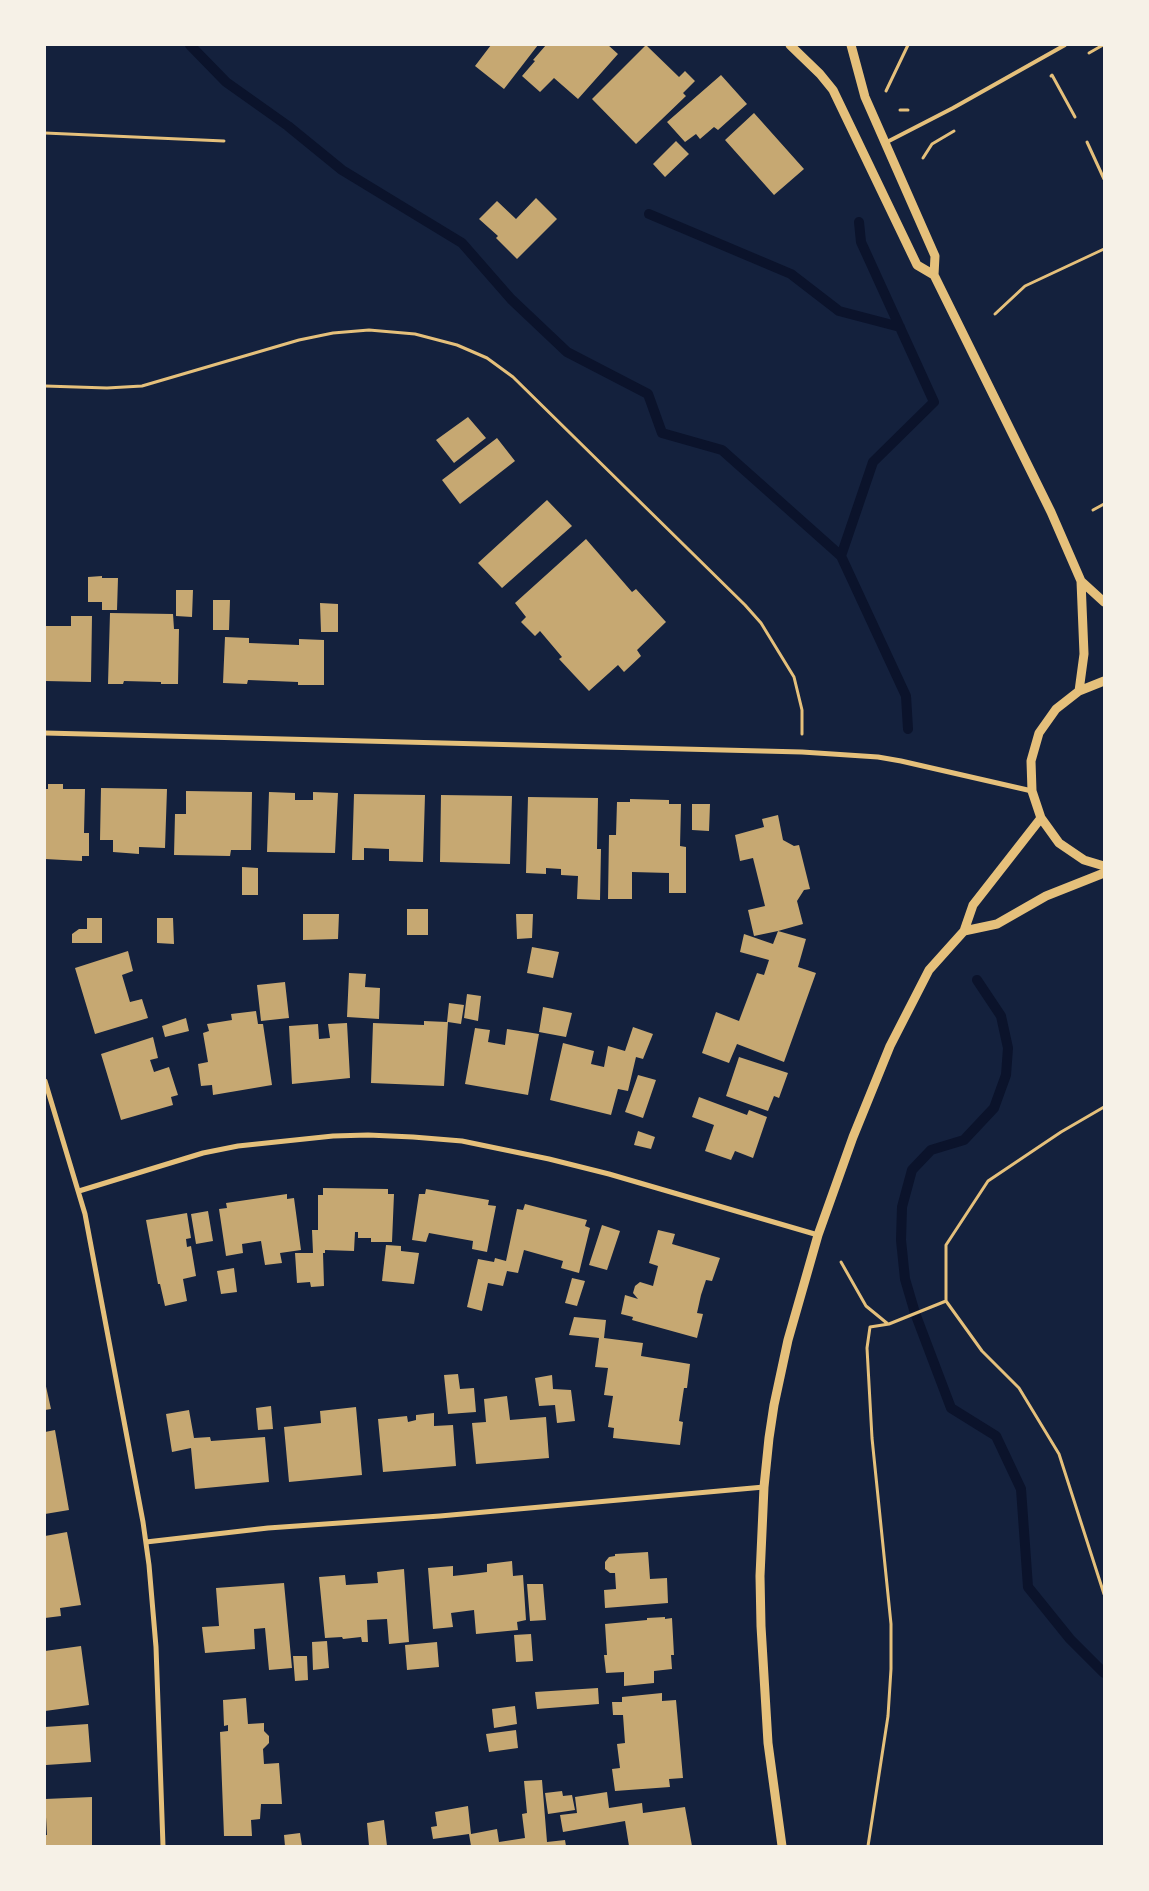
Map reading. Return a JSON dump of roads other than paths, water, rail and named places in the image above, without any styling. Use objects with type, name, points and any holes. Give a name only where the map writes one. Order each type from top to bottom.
[{"type":"street","points":[[790,45],[820,74],[833,90],[918,265],[934,275]]},
{"type":"street","points":[[851,45],[865,97],[935,256],[934,275],[1051,512],[1081,581],[1084,654],[1079,691]]},
{"type":"street","points":[[1081,581],[1104,602]]},
{"type":"street","points":[[1104,681],[1079,691],[1056,709],[1039,733],[1031,761],[1032,790],[1041,818],[1059,842],[1084,860],[1104,866]]},
{"type":"street","points":[[45,733],[802,752],[878,757],[1032,790]]},
{"type":"street","points":[[782,1846],[768,1743],[760,1576],[764,1487],[769,1438],[780,1375],[798,1300],[818,1235],[853,1137],[890,1046],[929,970],[964,931],[973,905],[1041,818]]},
{"type":"street","points":[[964,931],[997,924],[1046,896],[1104,872]]},
{"type":"street","points":[[45,1081],[79,1191],[106,1322],[146,1542],[156,1647],[163,1846]]},
{"type":"street","points":[[79,1191],[203,1153],[238,1146],[368,1134],[462,1141],[549,1159],[609,1174],[818,1235]]},
{"type":"street","points":[[146,1542],[268,1528],[440,1516],[764,1487]]},
{"type":"lane","points":[[885,143],[1065,45]]},
{"type":"waterway","points":[[190,45],[226,82],[288,126],[342,170],[462,243],[511,299],[567,352],[648,394],[662,433],[722,450],[841,556]]},
{"type":"waterway","points":[[649,214],[791,274],[839,311],[900,327]]},
{"type":"waterway","points":[[859,222],[861,242],[934,402],[873,462],[841,556],[906,696],[908,729]]},
{"type":"waterway","points":[[977,980],[1001,1016],[1008,1048],[1006,1075],[994,1108],[964,1140],[931,1150],[912,1170],[902,1207],[901,1240],[905,1279],[915,1313],[951,1408],[996,1436],[1021,1489],[1028,1587],[1070,1639],[1104,1673]]}]
